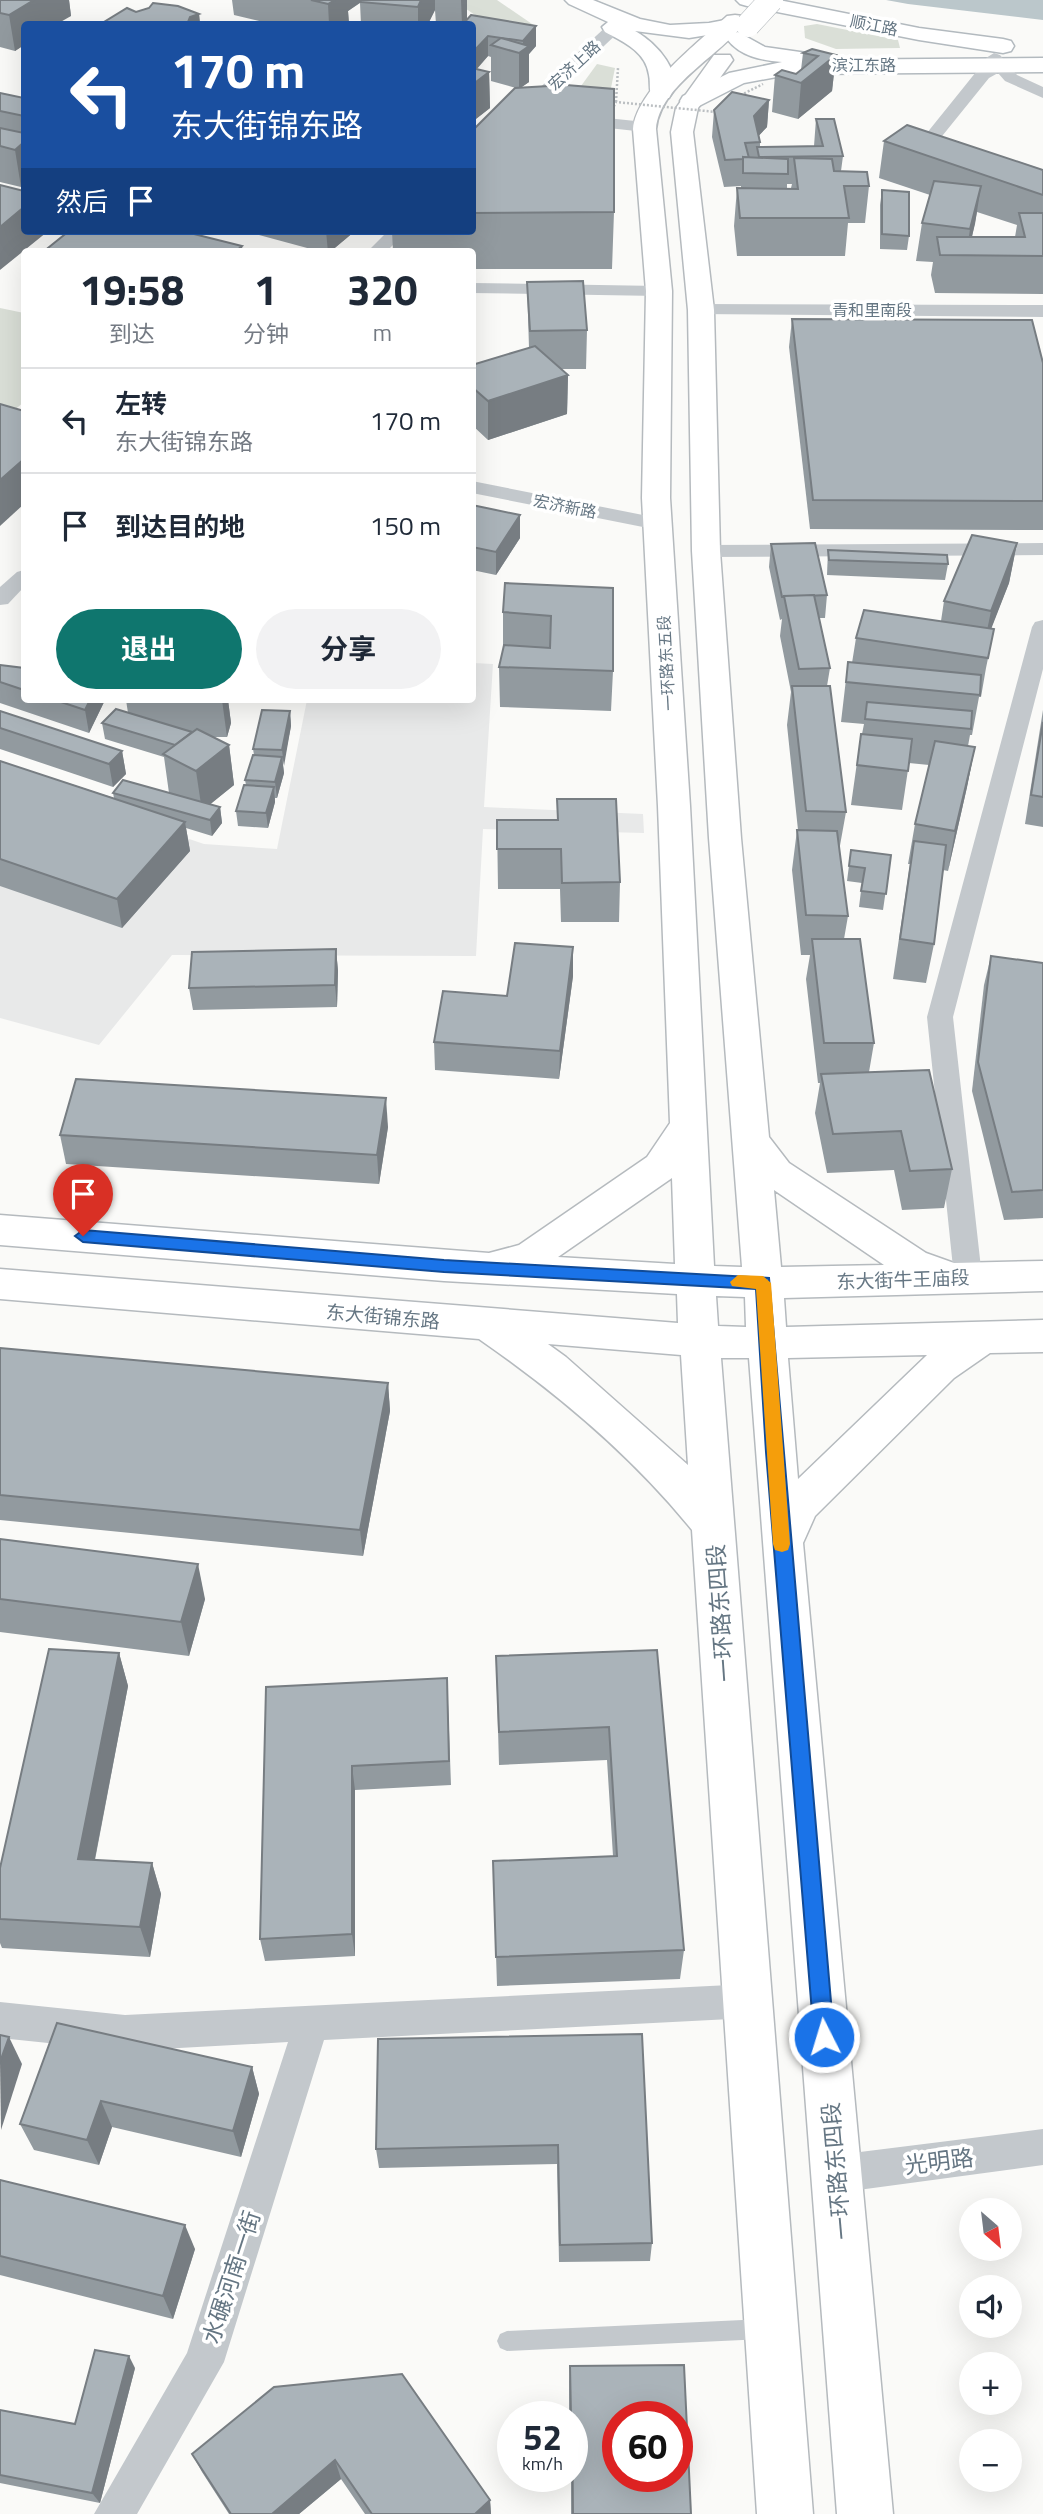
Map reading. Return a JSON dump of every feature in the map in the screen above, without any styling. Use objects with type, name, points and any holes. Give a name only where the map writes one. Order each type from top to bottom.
[{"type":"main road","points":[[550,0],[615,27],[633,38],[656,61],[663,73],[661,93]]},
{"type":"main road","points":[[579,1],[660,32],[693,33],[742,18],[771,0]]},
{"type":"main road","name":"顺江路","points":[[784,0],[912,29],[1043,51]]},
{"type":"main road","points":[[742,18],[759,52],[794,58],[926,58],[996,62],[1043,58]]},
{"type":"main road","points":[[0,1230],[488,1268],[763,1283],[725,838],[706,551],[701,310],[682,132],[691,101],[742,18]]},
{"type":"main road","name":"顺江路","points":[[742,18],[912,29],[931,39],[938,47],[936,54],[926,58]]},
{"type":"main road","name":"一环路东五段","points":[[699,1341],[658,524],[659,291],[645,120],[661,93],[742,18]]},
{"type":"main road","points":[[912,29],[1020,42]]},
{"type":"main road","name":"滨江东路","points":[[691,101],[737,78],[793,67],[996,62],[1043,65]]},
{"type":"main road","points":[[488,1268],[531,1256],[660,1167],[688,1125]]},
{"type":"main road","points":[[751,1140],[776,1173],[912,1264],[960,1278]]},
{"type":"main road","name":"东大街牛王庙段","points":[[763,1283],[1043,1276]]},
{"type":"main road","name":"一环路东四段","points":[[763,1283],[782,1543],[865,2514]]},
{"type":"main road","name":"东大街锦东路","points":[[0,1284],[699,1341],[767,1343]]},
{"type":"main road","points":[[487,1324],[552,1368],[677,1481],[713,1525]]},
{"type":"main road","points":[[767,1343],[1043,1336]]},
{"type":"main road","points":[[782,1543],[799,1505],[940,1367],[982,1338]]},
{"type":"main road","name":"一环路东四段","points":[[699,1341],[750,2001],[785,2514]]},
{"type":"street","name":"宏济上路","points":[[476,156],[615,27]]},
{"type":"street","points":[[942,167],[916,158],[982,75],[996,62],[1019,83],[1043,93]]},
{"type":"street","points":[[521,114],[645,127]]},
{"type":"street","points":[[380,248],[394,235]]},
{"type":"street","points":[[476,288],[659,291]]},
{"type":"street","name":"青和里南段","points":[[701,310],[1043,311]]},
{"type":"street","name":"宏济新路","points":[[476,488],[658,524]]},
{"type":"street","points":[[706,551],[1043,549]]},
{"type":"street","points":[[0,599],[21,579]]},
{"type":"street","points":[[960,1278],[940,1017],[1043,627]]},
{"type":"street","points":[[0,2020],[125,2033],[750,2001]]},
{"type":"street","name":"水碾河南一街","points":[[114,2514],[204,2362],[312,2023]]},
{"type":"street","name":"光明路","points":[[836,2174],[1043,2147]]},
{"type":"lane","points":[[507,2341],[773,2329]]},
{"type":"path","points":[[610,112],[616,102],[618,68]]},
{"type":"path","points":[[731,101],[749,89],[763,84]]},
{"type":"path","points":[[616,102],[714,114],[723,108]]},
{"type":"shaded area","points":[[453,0],[497,0],[535,26],[503,34]]},
{"type":"shaded area","points":[[886,0],[1043,0],[1043,20],[908,4]]},
{"type":"shaded area","points":[[817,24],[898,40],[900,48],[836,49],[805,38],[804,26]]},
{"type":"shaded area","points":[[597,64],[615,68],[607,108],[565,108]]},
{"type":"shaded area","points":[[0,308],[21,312],[21,404],[0,422]]},
{"type":"shaded area","points":[[476,663],[493,664],[484,807],[643,814],[644,833],[483,829],[476,956],[172,955],[99,1045],[0,1018],[0,775],[204,844],[277,849],[306,703],[476,703]]},
{"type":"building","points":[[0,0],[34,0],[9,15],[0,13]]},
{"type":"building","points":[[311,0],[335,0],[328,4]]},
{"type":"building","points":[[421,0],[418,7],[360,2]]},
{"type":"building","points":[[153,3],[178,6],[199,14],[190,17],[188,21],[106,21],[127,8],[136,12],[149,8]]},
{"type":"building","points":[[471,15],[536,26],[523,41],[488,36],[476,49],[476,21],[466,21]]},
{"type":"building","points":[[501,38],[529,46],[519,53],[491,45]]},
{"type":"building","points":[[812,49],[836,55],[801,83],[775,75],[782,70],[796,74],[818,56],[803,53]]},
{"type":"building","points":[[476,69],[489,72],[476,82]]},
{"type":"building","points":[[566,85],[614,89],[614,212],[476,213],[476,127],[515,88]]},
{"type":"building","points":[[732,92],[769,100],[754,116],[760,142],[745,143],[749,158],[725,160],[714,110]]},
{"type":"building","points":[[0,93],[21,97],[21,115],[0,111]]},
{"type":"building","points":[[816,119],[834,119],[843,156],[759,157],[757,147],[823,146]]},
{"type":"building","points":[[907,125],[1043,170],[1043,195],[884,141]]},
{"type":"building","points":[[0,128],[21,132],[21,145],[15,150],[0,146]]},
{"type":"building","points":[[743,157],[788,159],[788,174],[743,173]]},
{"type":"building","points":[[794,158],[832,159],[834,171],[867,172],[869,186],[844,186],[849,218],[740,218],[737,188],[798,189]]},
{"type":"building","points":[[934,181],[981,186],[970,229],[922,223]]},
{"type":"building","points":[[0,185],[21,190],[21,210],[0,227]]},
{"type":"building","points":[[882,190],[909,192],[909,236],[882,234]]},
{"type":"building","points":[[1019,213],[1043,213],[1043,256],[940,255],[937,237],[1025,237]]},
{"type":"building","points":[[64,235],[198,235],[242,246],[240,248],[48,248]]},
{"type":"building","points":[[583,281],[587,330],[530,331],[527,282]]},
{"type":"building","points":[[792,319],[1032,320],[1043,363],[1043,501],[813,500]]},
{"type":"building","points":[[535,346],[568,375],[488,401],[476,390],[476,364]]},
{"type":"building","points":[[0,404],[21,410],[21,462],[0,480]]},
{"type":"building","points":[[476,506],[520,515],[496,552],[476,548]]},
{"type":"building","points":[[972,535],[1017,543],[991,611],[944,601]]},
{"type":"building","points":[[815,543],[827,595],[782,597],[771,544]]},
{"type":"building","points":[[828,550],[947,555],[948,564],[829,560]]},
{"type":"building","points":[[505,583],[613,588],[613,671],[499,667],[504,645],[550,648],[551,616],[503,612]]},
{"type":"building","points":[[814,595],[830,668],[799,669],[784,596]]},
{"type":"building","points":[[864,610],[994,629],[988,658],[856,638]]},
{"type":"building","points":[[848,662],[981,675],[980,695],[846,682]]},
{"type":"building","points":[[0,665],[21,668],[21,689],[0,682]]},
{"type":"building","points":[[792,686],[830,686],[846,812],[806,811]]},
{"type":"building","points":[[867,702],[972,711],[971,729],[865,719]]},
{"type":"building","points":[[64,703],[88,703],[85,710]]},
{"type":"building","points":[[116,709],[192,732],[175,745],[102,723]]},
{"type":"building","points":[[262,710],[290,711],[282,750],[253,749]]},
{"type":"building","points":[[0,711],[122,751],[109,764],[0,728]]},
{"type":"building","points":[[1043,722],[1043,797],[1031,795]]},
{"type":"building","points":[[197,729],[229,745],[196,771],[163,754]]},
{"type":"building","points":[[861,734],[912,739],[908,771],[857,765]]},
{"type":"building","points":[[935,741],[975,747],[955,831],[915,824]]},
{"type":"building","points":[[253,755],[282,757],[275,782],[245,780]]},
{"type":"building","points":[[0,761],[185,822],[117,899],[0,859]]},
{"type":"building","points":[[123,780],[220,807],[210,820],[113,793]]},
{"type":"building","points":[[244,785],[274,787],[266,813],[236,811]]},
{"type":"building","points":[[557,799],[616,799],[620,882],[562,883],[561,849],[497,849],[497,820],[558,820]]},
{"type":"building","points":[[797,830],[837,831],[848,916],[806,915]]},
{"type":"building","points":[[914,841],[946,845],[934,944],[900,939]]},
{"type":"building","points":[[851,850],[891,855],[886,894],[861,891],[865,868],[849,866]]},
{"type":"building","points":[[812,939],[860,939],[874,1043],[824,1043]]},
{"type":"building","points":[[515,943],[573,947],[560,1051],[434,1042],[443,991],[507,996]]},
{"type":"building","points":[[336,949],[335,985],[189,988],[192,952]]},
{"type":"building","points":[[991,956],[1043,963],[1043,1190],[1012,1192],[978,1062]]},
{"type":"building","points":[[929,1070],[952,1169],[910,1171],[901,1131],[833,1134],[821,1074]]},
{"type":"building","points":[[76,1079],[386,1098],[377,1155],[60,1135]]},
{"type":"building","points":[[0,1348],[388,1383],[360,1530],[0,1495]]},
{"type":"building","points":[[0,1539],[198,1564],[181,1622],[0,1599]]},
{"type":"building","points":[[49,1649],[119,1653],[78,1859],[152,1863],[140,1927],[0,1919],[0,1868]]},
{"type":"building","points":[[657,1650],[684,1950],[496,1957],[493,1861],[617,1856],[609,1727],[499,1732],[496,1656]]},
{"type":"building","points":[[447,1678],[449,1761],[352,1766],[352,1934],[260,1939],[266,1687]]},
{"type":"building","points":[[57,2023],[252,2067],[233,2131],[101,2101],[87,2140],[20,2124]]},
{"type":"building","points":[[642,2034],[652,2243],[560,2245],[558,2145],[376,2149],[378,2039]]},
{"type":"building","points":[[0,2035],[9,2037],[0,2062]]},
{"type":"building","points":[[0,2180],[185,2225],[163,2296],[0,2256]]},
{"type":"building","points":[[95,2350],[129,2356],[92,2493],[0,2475],[0,2410],[75,2424]]},
{"type":"building","points":[[684,2365],[686,2401],[602,2401],[602,2492],[690,2492],[691,2514],[573,2514],[573,2492],[588,2492],[588,2401],[571,2401],[570,2366]]},
{"type":"building","points":[[402,2374],[490,2500],[475,2514],[372,2514],[335,2460],[272,2514],[231,2514],[192,2454],[274,2387]]},
{"type":"slow traffic","points":[[738,1282],[763,1283],[782,1544]]},
{"type":"route","points":[[83,1236],[444,1266],[763,1283],[774,1452],[824,2037]]}]
